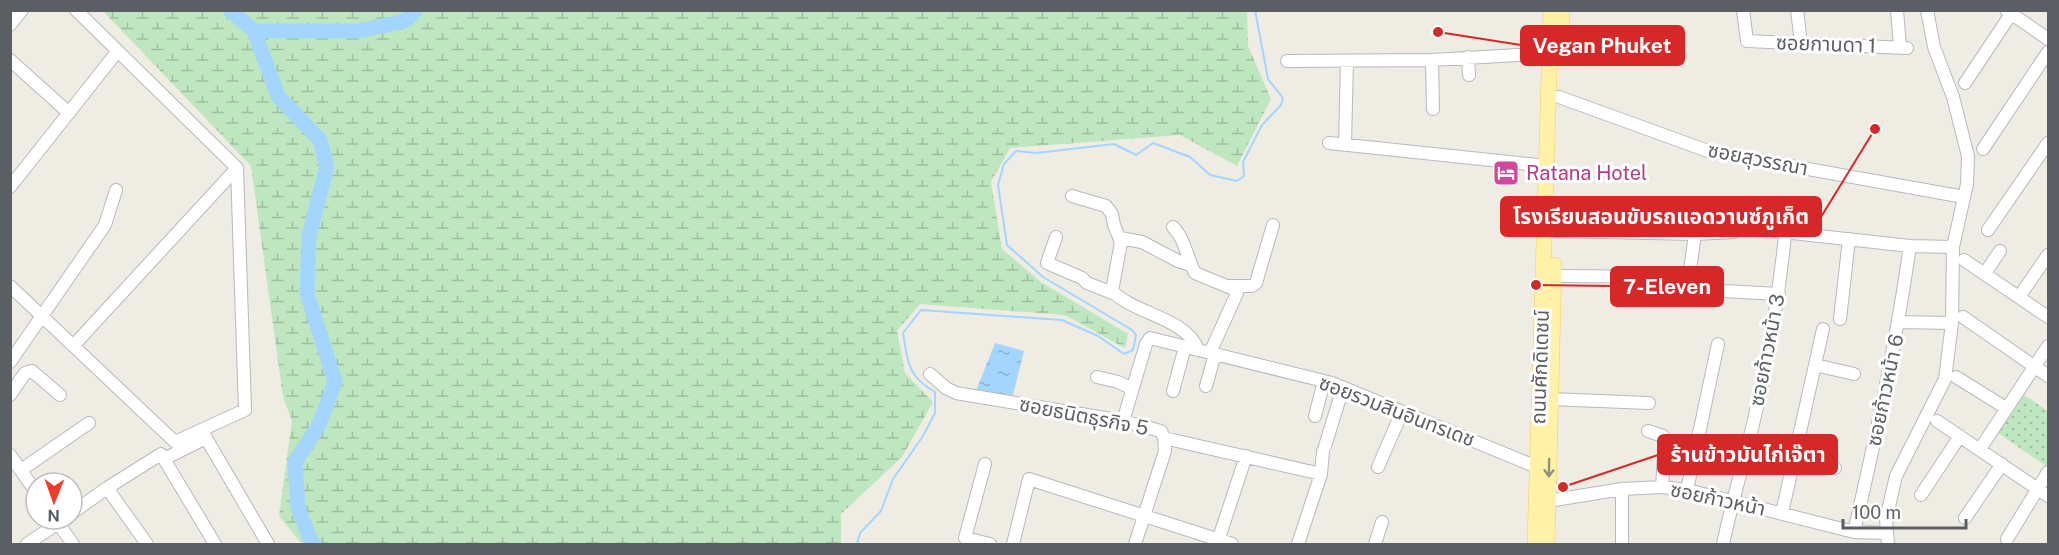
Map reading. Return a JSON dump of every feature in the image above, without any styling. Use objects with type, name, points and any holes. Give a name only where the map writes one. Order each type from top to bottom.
[{"type":"main road","name":"ถนนศักดิเดชน์","points":[[1548,544],[1555,231],[1551,10]]},
{"type":"main road","name":"ถนนศักดิเดชน์","points":[[1535,544],[1547,166],[1559,97],[1562,10]]},
{"type":"street","points":[[10,25],[21,10]]},
{"type":"street","points":[[10,286],[175,442],[245,410],[237,168],[76,10]]},
{"type":"street","name":"ซอยกานดา 1","points":[[1743,10],[1747,41],[1903,47],[1897,10]]},
{"type":"street","points":[[1797,10],[1801,43]]},
{"type":"street","points":[[1887,539],[1886,519],[1896,476],[1945,379],[1952,323],[1953,247],[1968,184],[1968,156],[1953,97],[1931,48],[1927,10]]},
{"type":"street","points":[[1965,83],[2009,12],[2049,39]]},
{"type":"street","points":[[10,187],[117,52]]},
{"type":"street","points":[[1983,148],[2049,52]]},
{"type":"street","points":[[1287,61],[1432,60],[1550,53]]},
{"type":"street","points":[[1468,57],[1469,75]]},
{"type":"street","points":[[10,60],[69,114]]},
{"type":"street","points":[[1432,60],[1433,109]]},
{"type":"street","points":[[1345,145],[1347,61]]},
{"type":"street","name":"ซอยสุวรรณา","points":[[1559,97],[1708,151],[1964,198]]},
{"type":"street","points":[[1329,142],[1547,166]]},
{"type":"street","points":[[1989,230],[2049,143]]},
{"type":"street","points":[[74,345],[237,168]]},
{"type":"street","points":[[10,362],[105,225],[116,190]]},
{"type":"street","points":[[1072,196],[1106,206],[1112,214],[1121,244],[1112,286],[1115,294]]},
{"type":"street","name":"ซอยก้าวหน้า 3","points":[[1723,544],[1754,420],[1779,294],[1788,203]]},
{"type":"street","points":[[1227,286],[1252,286],[1256,283],[1273,225]]},
{"type":"street","points":[[1173,226],[1182,239],[1195,273],[1236,290],[1237,296],[1208,352],[1206,386]]},
{"type":"street","points":[[1555,231],[1695,234],[1734,232],[1738,226],[1910,246],[1953,247]]},
{"type":"street","points":[[1554,276],[1689,277],[1695,234]]},
{"type":"street","points":[[1056,237],[1047,263],[1115,294],[1129,305],[1155,314],[1208,352]]},
{"type":"street","points":[[1120,238],[1142,242],[1178,261],[1191,265]]},
{"type":"street","points":[[1840,319],[1849,239]]},
{"type":"street","name":"ซอยก้าวหน้า 6","points":[[1854,532],[1884,406],[1910,246]]},
{"type":"street","points":[[1985,273],[2000,251]]},
{"type":"street","points":[[2019,297],[2049,255]]},
{"type":"street","points":[[1964,260],[2049,317]]},
{"type":"street","points":[[1723,291],[1779,294]]},
{"type":"street","points":[[1963,317],[2049,376]]},
{"type":"street","points":[[1899,322],[1952,323]]},
{"type":"street","points":[[1782,513],[1823,329]]},
{"type":"street","name":"ซอยรวมสินอินทรเดช","points":[[1131,393],[1146,344],[1150,338],[1324,381],[1537,467]]},
{"type":"street","points":[[1687,490],[1718,344]]},
{"type":"street","points":[[1980,449],[2049,346]]},
{"type":"street","points":[[1173,391],[1185,347]]},
{"type":"street","points":[[1815,365],[1854,374]]},
{"type":"street","points":[[10,395],[25,373],[30,371],[60,395]]},
{"type":"street","name":"ซอยธนิตธุรกิจ 5","points":[[930,374],[946,388],[956,393],[1123,421],[1161,431],[1165,451],[1135,544]]},
{"type":"street","points":[[1097,377],[1131,388],[1123,421]]},
{"type":"street","points":[[1956,377],[2006,408]]},
{"type":"street","points":[[1315,416],[1324,381]]},
{"type":"street","points":[[1298,544],[1321,474],[1324,448],[1343,388]]},
{"type":"street","points":[[1550,399],[1649,403]]},
{"type":"street","points":[[1378,467],[1402,412]]},
{"type":"street","points":[[1937,421],[2049,496]]},
{"type":"street","points":[[21,470],[89,423]]},
{"type":"street","points":[[1648,431],[1663,436],[1665,441],[1662,488]]},
{"type":"street","points":[[1921,495],[1960,436]]},
{"type":"street","points":[[164,459],[206,438],[268,544]]},
{"type":"street","points":[[1164,438],[1321,474]]},
{"type":"street","points":[[84,504],[161,454],[216,544]]},
{"type":"street","points":[[10,455],[24,474]]},
{"type":"street","points":[[1218,542],[1246,456]]},
{"type":"street","points":[[1795,458],[1835,468]]},
{"type":"street","points":[[986,464],[965,538],[990,544]]},
{"type":"street","points":[[1965,518],[2002,464]]},
{"type":"street","points":[[2007,539],[2049,472]]},
{"type":"street","points":[[1013,544],[1029,479],[1218,542],[1233,544]]},
{"type":"street","points":[[107,488],[147,544]]},
{"type":"street","points":[[1622,489],[1622,544]]},
{"type":"street","name":"ซอยก้าวหน้า","points":[[1548,501],[1622,489],[1687,490],[1887,539]]},
{"type":"street","points":[[1375,544],[1382,522]]},
{"type":"street","points":[[27,544],[44,531]]},
{"type":"street","points":[[65,531],[73,544]]},
{"type":"green space","points":[[103,11],[1247,11],[1248,46],[1271,99],[1237,166],[1180,135],[1010,148],[991,182],[1002,249],[1041,282],[1128,334],[1125,348],[1065,315],[920,304],[897,331],[905,373],[933,402],[902,457],[841,514],[841,544],[302,544],[279,516],[292,421],[283,397],[251,166]]},
{"type":"green space","points":[[2024,395],[2048,411],[2048,462],[2046,466],[1998,433]]},
{"type":"water","points":[[995,343],[1024,351],[1013,395],[976,391]]},
{"type":"waterway","points":[[230,10],[254,31],[278,96],[320,140],[327,167],[309,235],[307,293],[335,382],[319,425],[295,462],[298,507],[311,542],[314,544]]},
{"type":"waterway","points":[[254,31],[358,31],[405,21],[416,10]]},
{"type":"waterway","points":[[857,544],[860,533],[881,511],[893,479],[923,436],[935,413],[935,392],[919,380],[910,367],[903,333],[921,310],[1062,320],[1098,336],[1124,354],[1133,350],[1136,335],[1132,330],[1043,277],[1007,245],[998,185],[1004,164],[1016,151],[1037,153],[1114,144],[1136,155],[1153,143],[1190,157],[1210,175],[1237,181],[1244,176],[1243,162],[1262,125],[1281,105],[1283,98],[1268,79],[1255,10]]},
{"type":"place","name":"Vegan Phuket","points":[[1438,32]]},
{"type":"place","name":"โรงเรียนสอนขับรถแอดวานซ์ภูเก็ต","points":[[1875,129]]},
{"type":"place","name":"Ratana Hotel","points":[[1506,173]]},
{"type":"place","name":"7-Eleven","points":[[1536,285]]},
{"type":"place","name":"ร้านข้าวมันไก่เจ๊ตา","points":[[1563,487]]}]
